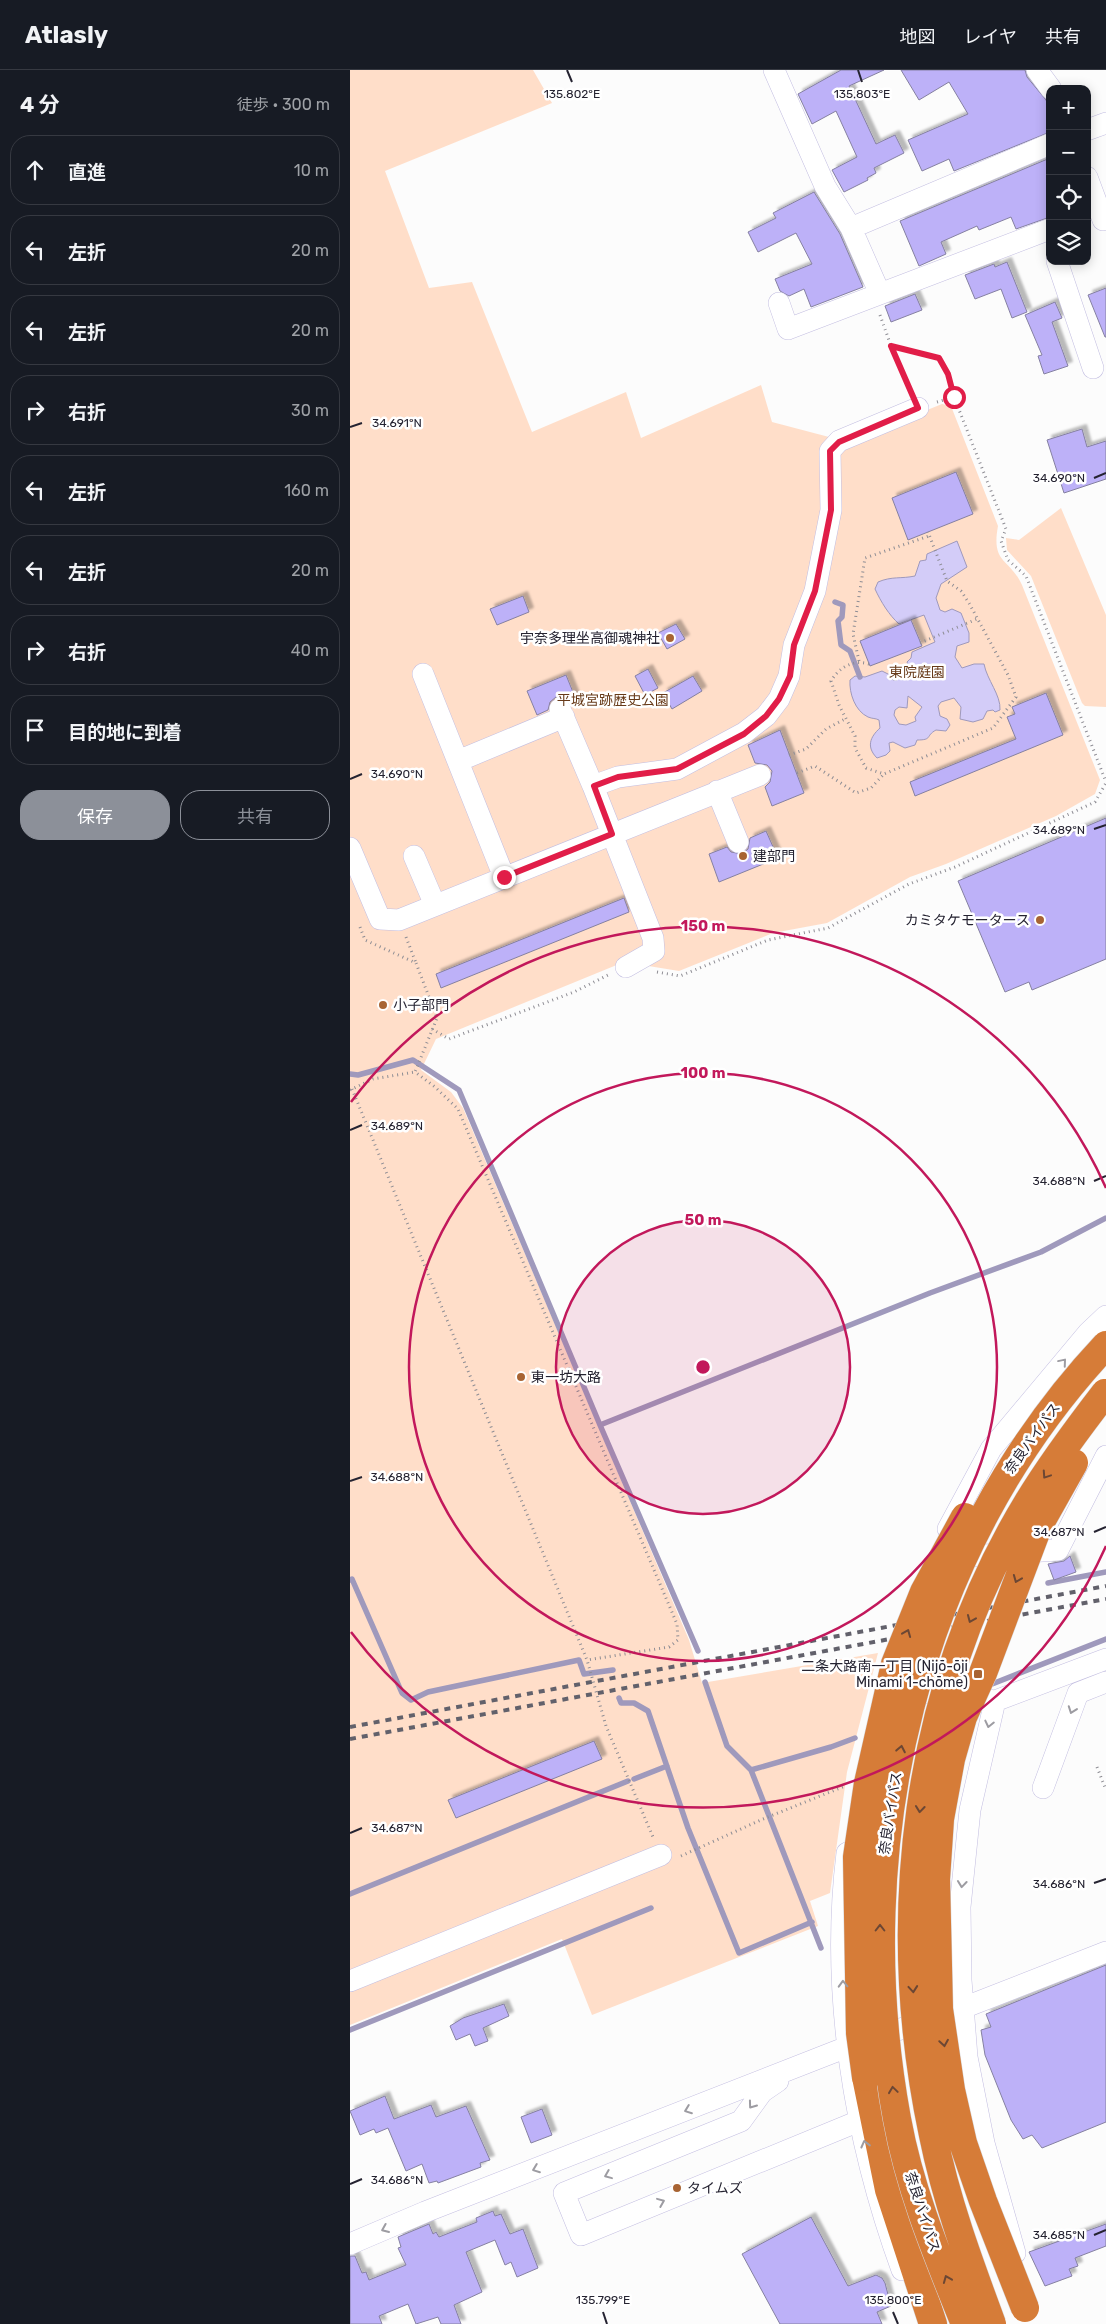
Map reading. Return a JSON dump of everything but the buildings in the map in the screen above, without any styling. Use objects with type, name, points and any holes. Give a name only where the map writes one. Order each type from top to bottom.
[{"type":"highway","points":[[933,2324],[889,2190],[866,2077],[860,2033],[857,1857],[868,1783],[895,1664],[924,1592],[1008,1443],[1040,1405],[1098,1353]]},
{"type":"highway","name":"奈良バイパス","points":[[965,2324],[936,2253],[916,2196],[897,2121],[890,2073],[881,1995],[880,1919],[883,1863],[890,1809],[905,1725],[920,1669],[976,1532],[1002,1480],[1037,1429],[1098,1353]]},
{"type":"highway","points":[[1029,2316],[977,2185],[963,2143],[951,2090],[939,2009],[936,1879],[940,1819],[950,1760],[962,1717],[982,1673],[1038,1528],[1080,1451],[1106,1393]]},
{"type":"highway","name":"奈良バイパス","points":[[992,2324],[965,2252],[944,2182],[933,2136],[918,2052],[911,1967],[913,1876],[922,1793],[941,1704],[963,1637],[989,1577],[1027,1503],[1072,1435],[1106,1393]]},
{"type":"street","points":[[774,70],[826,186],[851,228],[880,294]]},
{"type":"street","points":[[1037,70],[1048,85]]},
{"type":"street","points":[[1091,129],[1106,123]]},
{"type":"street","points":[[851,228],[1046,146]]},
{"type":"street","points":[[1091,191],[1099,220]]},
{"type":"street","points":[[779,303],[788,329],[1046,233]]},
{"type":"street","points":[[1058,265],[1093,368]]},
{"type":"street","points":[[594,786],[618,777],[677,769],[744,734],[766,716],[779,699],[790,676],[794,645],[815,591],[831,510],[830,451],[839,442],[918,408]]},
{"type":"street","points":[[423,674],[504,877]]},
{"type":"street","points":[[458,761],[562,713],[594,786],[653,938],[654,951],[626,967]]},
{"type":"street","points":[[350,848],[380,919],[406,917],[717,790],[760,775]]},
{"type":"street","points":[[717,790],[738,842]]},
{"type":"street","points":[[414,856],[434,905]]},
{"type":"street","points":[[1106,1316],[1088,1333],[991,1449],[932,1558],[1058,1550],[1106,1456]]},
{"type":"street","points":[[922,2324],[884,2222],[859,2121],[847,2046],[842,1981],[844,1881],[855,1782],[877,1686],[995,1701],[1106,1659]]},
{"type":"street","points":[[1044,1788],[1078,1693],[1106,1682]]},
{"type":"street","points":[[995,1701],[970,1810],[960,1907],[963,2008],[967,2057],[984,2143],[1022,2281],[1029,2316]]},
{"type":"street","points":[[350,1981],[661,1856]]},
{"type":"street","points":[[350,2244],[434,2208],[803,2065],[847,2046],[963,2008],[1106,1952]]},
{"type":"street","points":[[803,2065],[762,2092],[741,2121],[564,2193],[581,2236],[859,2121]]},
{"type":"path","points":[[880,294],[879,311],[891,346],[918,408]]},
{"type":"path","points":[[432,1029],[448,1038],[574,992],[626,967],[680,976],[768,940],[828,928],[909,884],[955,867],[1095,802],[1106,783],[1026,576],[1008,560],[1001,541],[1006,529],[954,397],[948,374],[939,358],[891,346]]},
{"type":"path","points":[[797,773],[815,766],[856,793],[872,788],[884,774],[992,728],[1016,697],[1008,675],[978,619],[961,591],[947,581],[928,534],[865,558],[853,634],[856,663]]},
{"type":"path","points":[[920,643],[978,619]]},
{"type":"path","points":[[868,664],[856,663],[838,670],[831,681],[855,736],[855,748],[866,768],[884,774]]},
{"type":"path","points":[[790,755],[806,749],[826,729],[846,719]]},
{"type":"path","points":[[406,917],[416,963],[437,1018],[415,1072]]},
{"type":"path","points":[[359,925],[365,940],[416,963]]},
{"type":"path","points":[[587,1660],[670,1647],[678,1640],[677,1624],[458,1109],[435,1087],[415,1072],[373,1079],[351,1090],[587,1660],[606,1726],[661,1856]]},
{"type":"path","points":[[1097,1767],[1106,1790]]},
{"type":"path","points":[[688,1852],[855,1782]]},
{"type":"green space","name":"平城宮跡歴史公園","points":[[350,70],[533,70],[552,103],[385,171],[429,288],[472,282],[532,432],[626,392],[641,438],[761,385],[772,422],[848,442],[942,404],[951,406],[998,526],[996,538],[999,554],[1012,569],[1022,585],[1100,780],[1095,794],[1056,816],[946,864],[910,877],[827,923],[773,933],[679,971],[624,962],[436,1039],[421,1070],[451,1092],[463,1108],[689,1640],[702,1683],[878,1653],[847,1772],[830,1893],[810,1901],[818,1926],[592,2015],[562,1939],[350,2025]]},
{"type":"green space","points":[[1061,508],[1106,615],[1106,707],[1085,706],[1082,703],[1031,576],[1007,550],[1006,538],[1019,540]]},
{"type":"shaded area","points":[[957,541],[967,567],[941,584],[936,598],[940,610],[945,612],[952,609],[961,613],[969,633],[969,642],[957,646],[955,657],[962,668],[974,664],[984,664],[1000,704],[1000,710],[995,712],[993,710],[987,711],[983,719],[973,722],[960,719],[961,707],[954,698],[941,702],[938,706],[940,716],[947,719],[950,725],[946,731],[936,730],[927,738],[917,740],[915,745],[905,748],[893,742],[889,743],[890,751],[886,755],[877,758],[870,746],[874,735],[880,728],[879,720],[863,714],[856,706],[852,696],[850,680],[855,676],[865,677],[882,671],[890,675],[893,680],[897,680],[905,670],[913,677],[920,675],[924,669],[920,665],[917,670],[909,667],[907,662],[911,658],[912,652],[935,642],[924,615],[899,624],[892,617],[875,589],[878,582],[883,580],[915,576],[920,561],[926,560],[927,554]],"holes":[[[908,696],[922,707],[915,717],[916,721],[906,725],[899,724],[894,715],[895,710],[899,707],[907,708]]]},
{"type":"waterway","points":[[835,602],[843,605],[842,617],[838,621],[841,645],[850,651],[860,677]]},
{"type":"waterway","points":[[350,1074],[358,1075],[413,1060],[459,1090],[600,1425],[698,1651]]},
{"type":"waterway","points":[[600,1425],[930,1293],[1041,1252],[1106,1218]]},
{"type":"waterway","points":[[1048,1583],[1106,1572]]},
{"type":"waterway","points":[[350,1580],[352,1579],[402,1693],[411,1700],[428,1692],[579,1660],[584,1674],[613,1670]]},
{"type":"waterway","points":[[987,1686],[1106,1639]]},
{"type":"waterway","points":[[705,1682],[727,1746],[751,1770],[821,1948]]},
{"type":"waterway","points":[[619,1698],[621,1703],[634,1703],[648,1711],[688,1828],[739,1953],[812,1922]]},
{"type":"waterway","points":[[751,1770],[831,1747],[855,1738]]},
{"type":"waterway","points":[[634,1779],[667,1766]]},
{"type":"waterway","points":[[350,1894],[628,1781]]},
{"type":"waterway","points":[[350,2030],[651,1908]]},
{"type":"railway","points":[[350,1727],[1106,1586]]},
{"type":"railway","points":[[350,1739],[1106,1599]]},
{"type":"place","name":"宇奈多理坐高御魂神社","points":[[670,638]]},
{"type":"place","name":"建部門","points":[[743,856]]},
{"type":"place","name":"カミタケモータース","points":[[1040,920]]},
{"type":"place","name":"小子部門","points":[[383,1005]]},
{"type":"place","name":"東一坊大路","points":[[521,1377]]},
{"type":"place","name":"二条大路南一丁目 (Nijō-ōji Minami 1-chōme)","points":[[978,1674]]},
{"type":"place","name":"タイムズ","points":[[677,2188]]},
{"type":"route","points":[[504,877],[612,834],[594,786],[618,777],[677,769],[744,734],[766,716],[779,699],[790,676],[794,645],[815,591],[831,510],[830,451],[839,442],[918,408],[891,346],[916,354],[939,358],[948,374],[954,397]]},
{"type":"park label","name":"東院庭園","points":[[917,672]]}]
